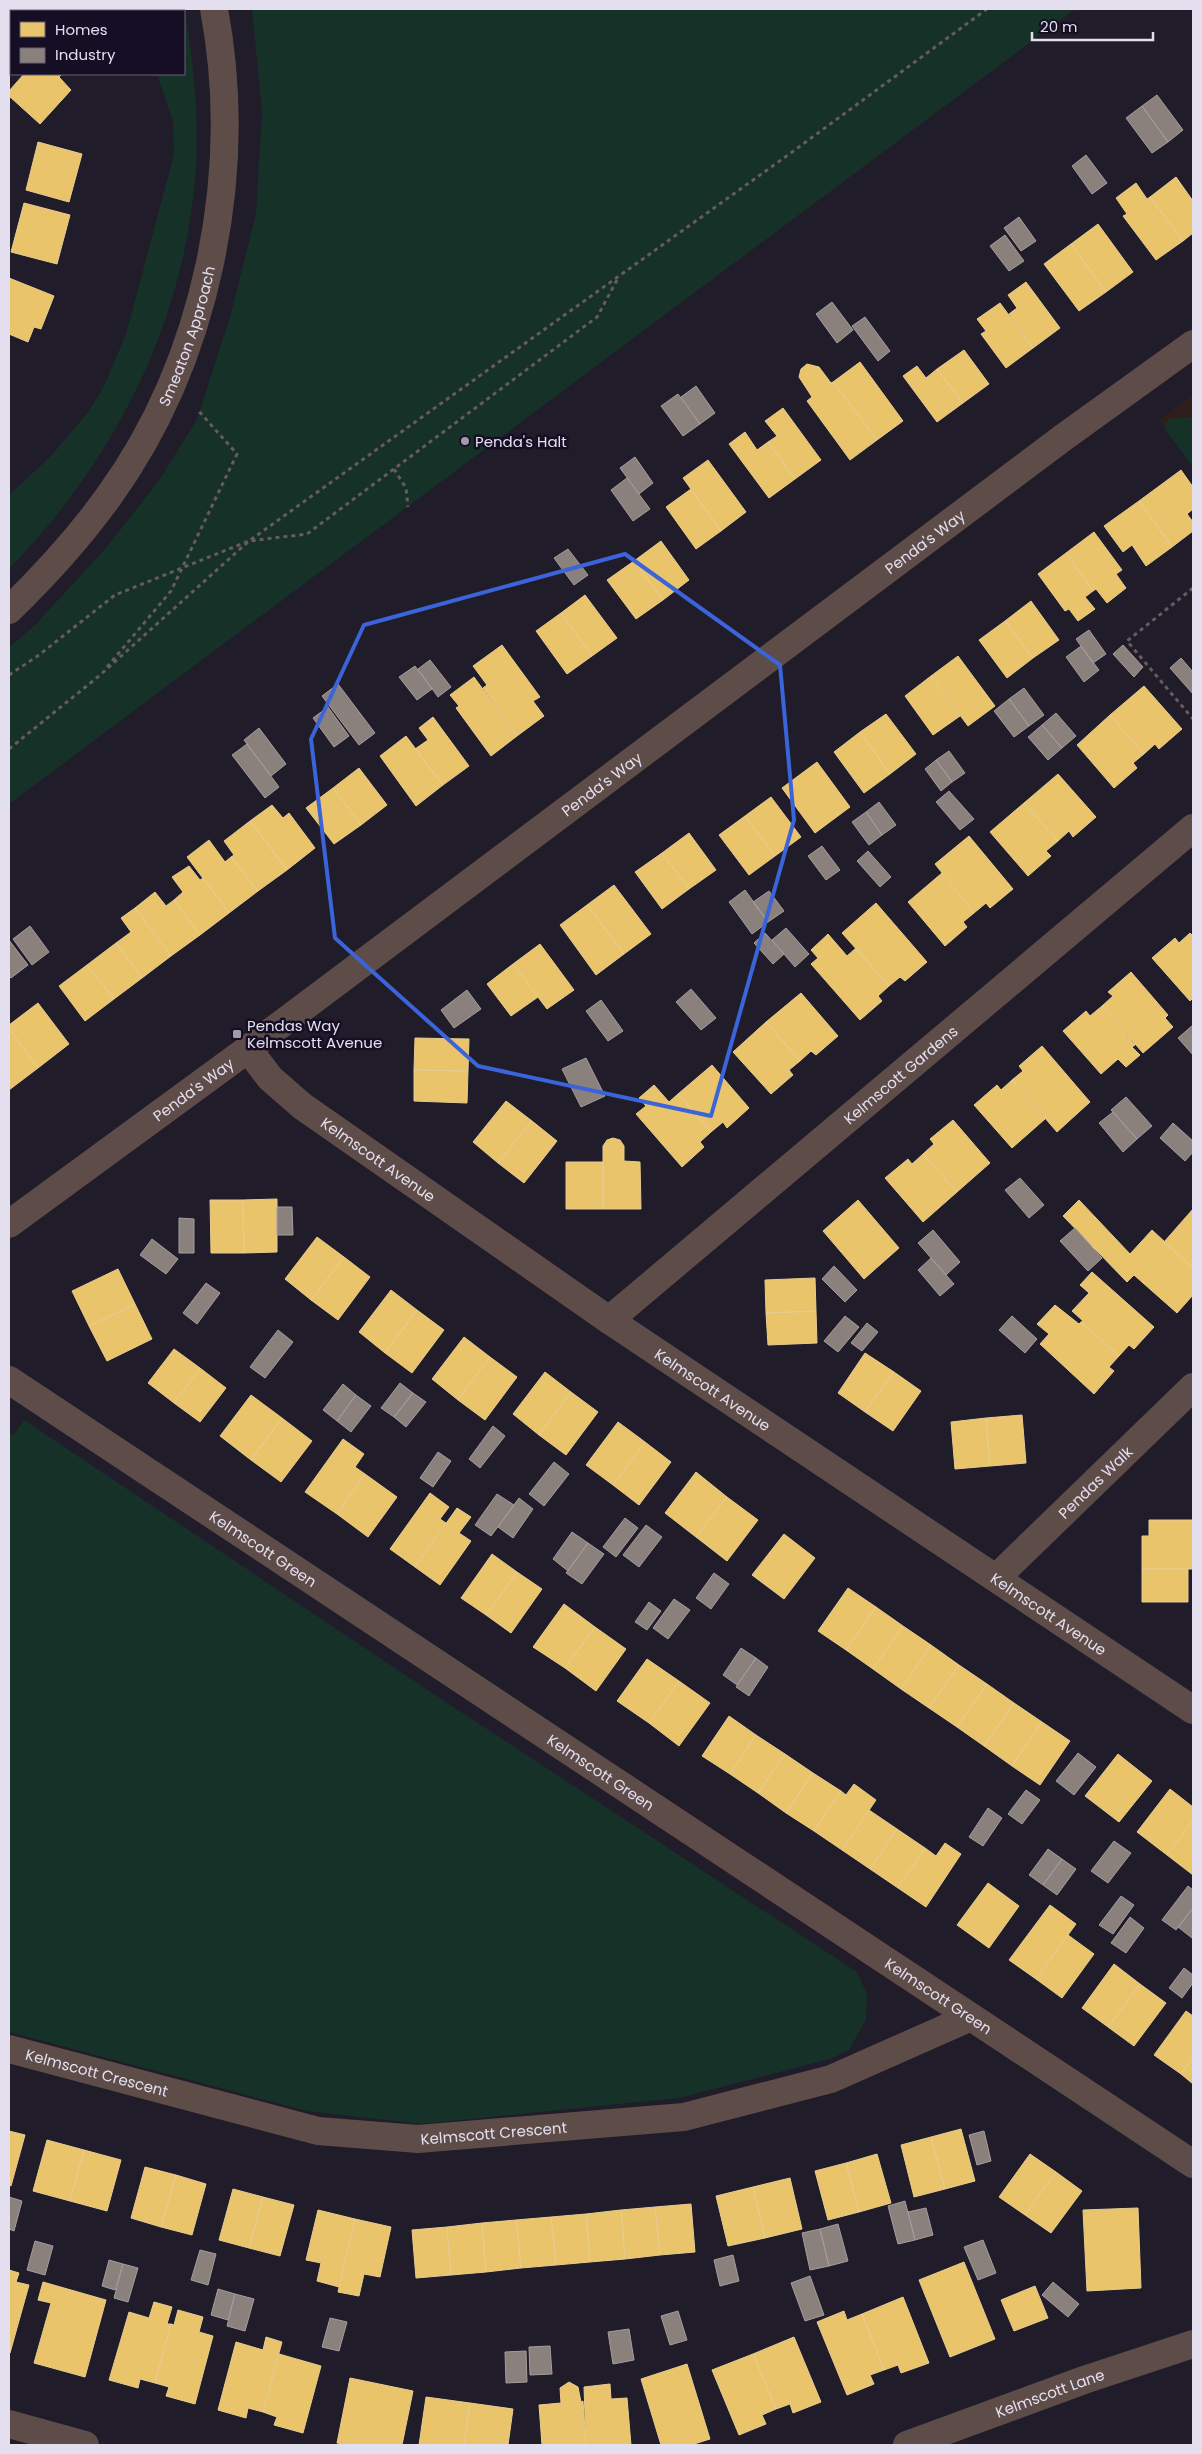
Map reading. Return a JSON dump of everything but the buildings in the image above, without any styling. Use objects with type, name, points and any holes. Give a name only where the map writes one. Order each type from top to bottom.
[{"type":"street","name":"Smeaton Approach","points":[[9,610],[41,579],[77,538],[110,495],[139,449],[168,389],[184,350],[201,298],[213,246],[221,192],[224,138],[223,84],[214,9]]},
{"type":"street","name":"Penda's Way","points":[[9,1224],[248,1049],[1056,443],[1193,344]]},
{"type":"street","name":"Kelmscott Gardens","points":[[609,1320],[1193,828]]},
{"type":"street","name":"Kelmscott Avenue","points":[[248,1049],[270,1078],[302,1106],[609,1320],[1193,1710]]},
{"type":"street","name":"Kelmscott Green","points":[[9,1380],[1193,2164]]},
{"type":"street","name":"Pendas Walk","points":[[996,1578],[1193,1387]]},
{"type":"street","name":"Kelmscott Crescent","points":[[9,2049],[318,2131],[418,2139],[684,2117],[831,2080],[971,2017]]},
{"type":"street","name":"Kelmscott Lane","points":[[907,2445],[1084,2380],[1193,2344]]},
{"type":"street","points":[[9,2424],[85,2445]]},
{"type":"path","points":[[9,749],[99,676],[249,541],[618,277],[987,9]]},
{"type":"path","points":[[9,675],[39,655],[115,594],[249,541],[307,534],[597,317],[618,277]]},
{"type":"path","points":[[99,676],[171,591],[237,454],[202,413],[168,389]]},
{"type":"path","points":[[394,469],[406,488],[408,507]]},
{"type":"path","points":[[1193,588],[1127,641],[1193,719]]},
{"type":"highlighted area","points":[[625,554],[780,665],[794,820],[711,1116],[478,1066],[335,938],[311,739],[364,625]]},
{"type":"shaded area","points":[[1193,395],[1193,467],[1159,420]]},
{"type":"green space","points":[[185,9],[191,48],[197,127],[196,167],[189,224],[177,279],[160,333],[138,385],[112,435],[82,482],[47,527],[9,569],[9,495],[52,455],[89,411],[104,386],[126,334],[174,154],[173,122],[157,75],[185,75],[185,10],[138,10]]},
{"type":"green space","points":[[252,9],[1075,9],[9,804],[9,647],[34,626],[106,548],[160,479],[197,419],[230,317],[256,214],[262,112]]},
{"type":"green space","points":[[1193,417],[1193,467],[1164,428],[1168,419]]},
{"type":"green space","points":[[24,1420],[440,1698],[857,1972],[867,1994],[866,2020],[849,2050],[830,2059],[679,2098],[421,2124],[307,2111],[9,2032],[9,1432],[14,1435]]},
{"type":"place","name":"Penda's Halt","points":[[465,441]]},
{"type":"place","name":"Pendas Way Kelmscott Avenue","points":[[237,1034]]}]
